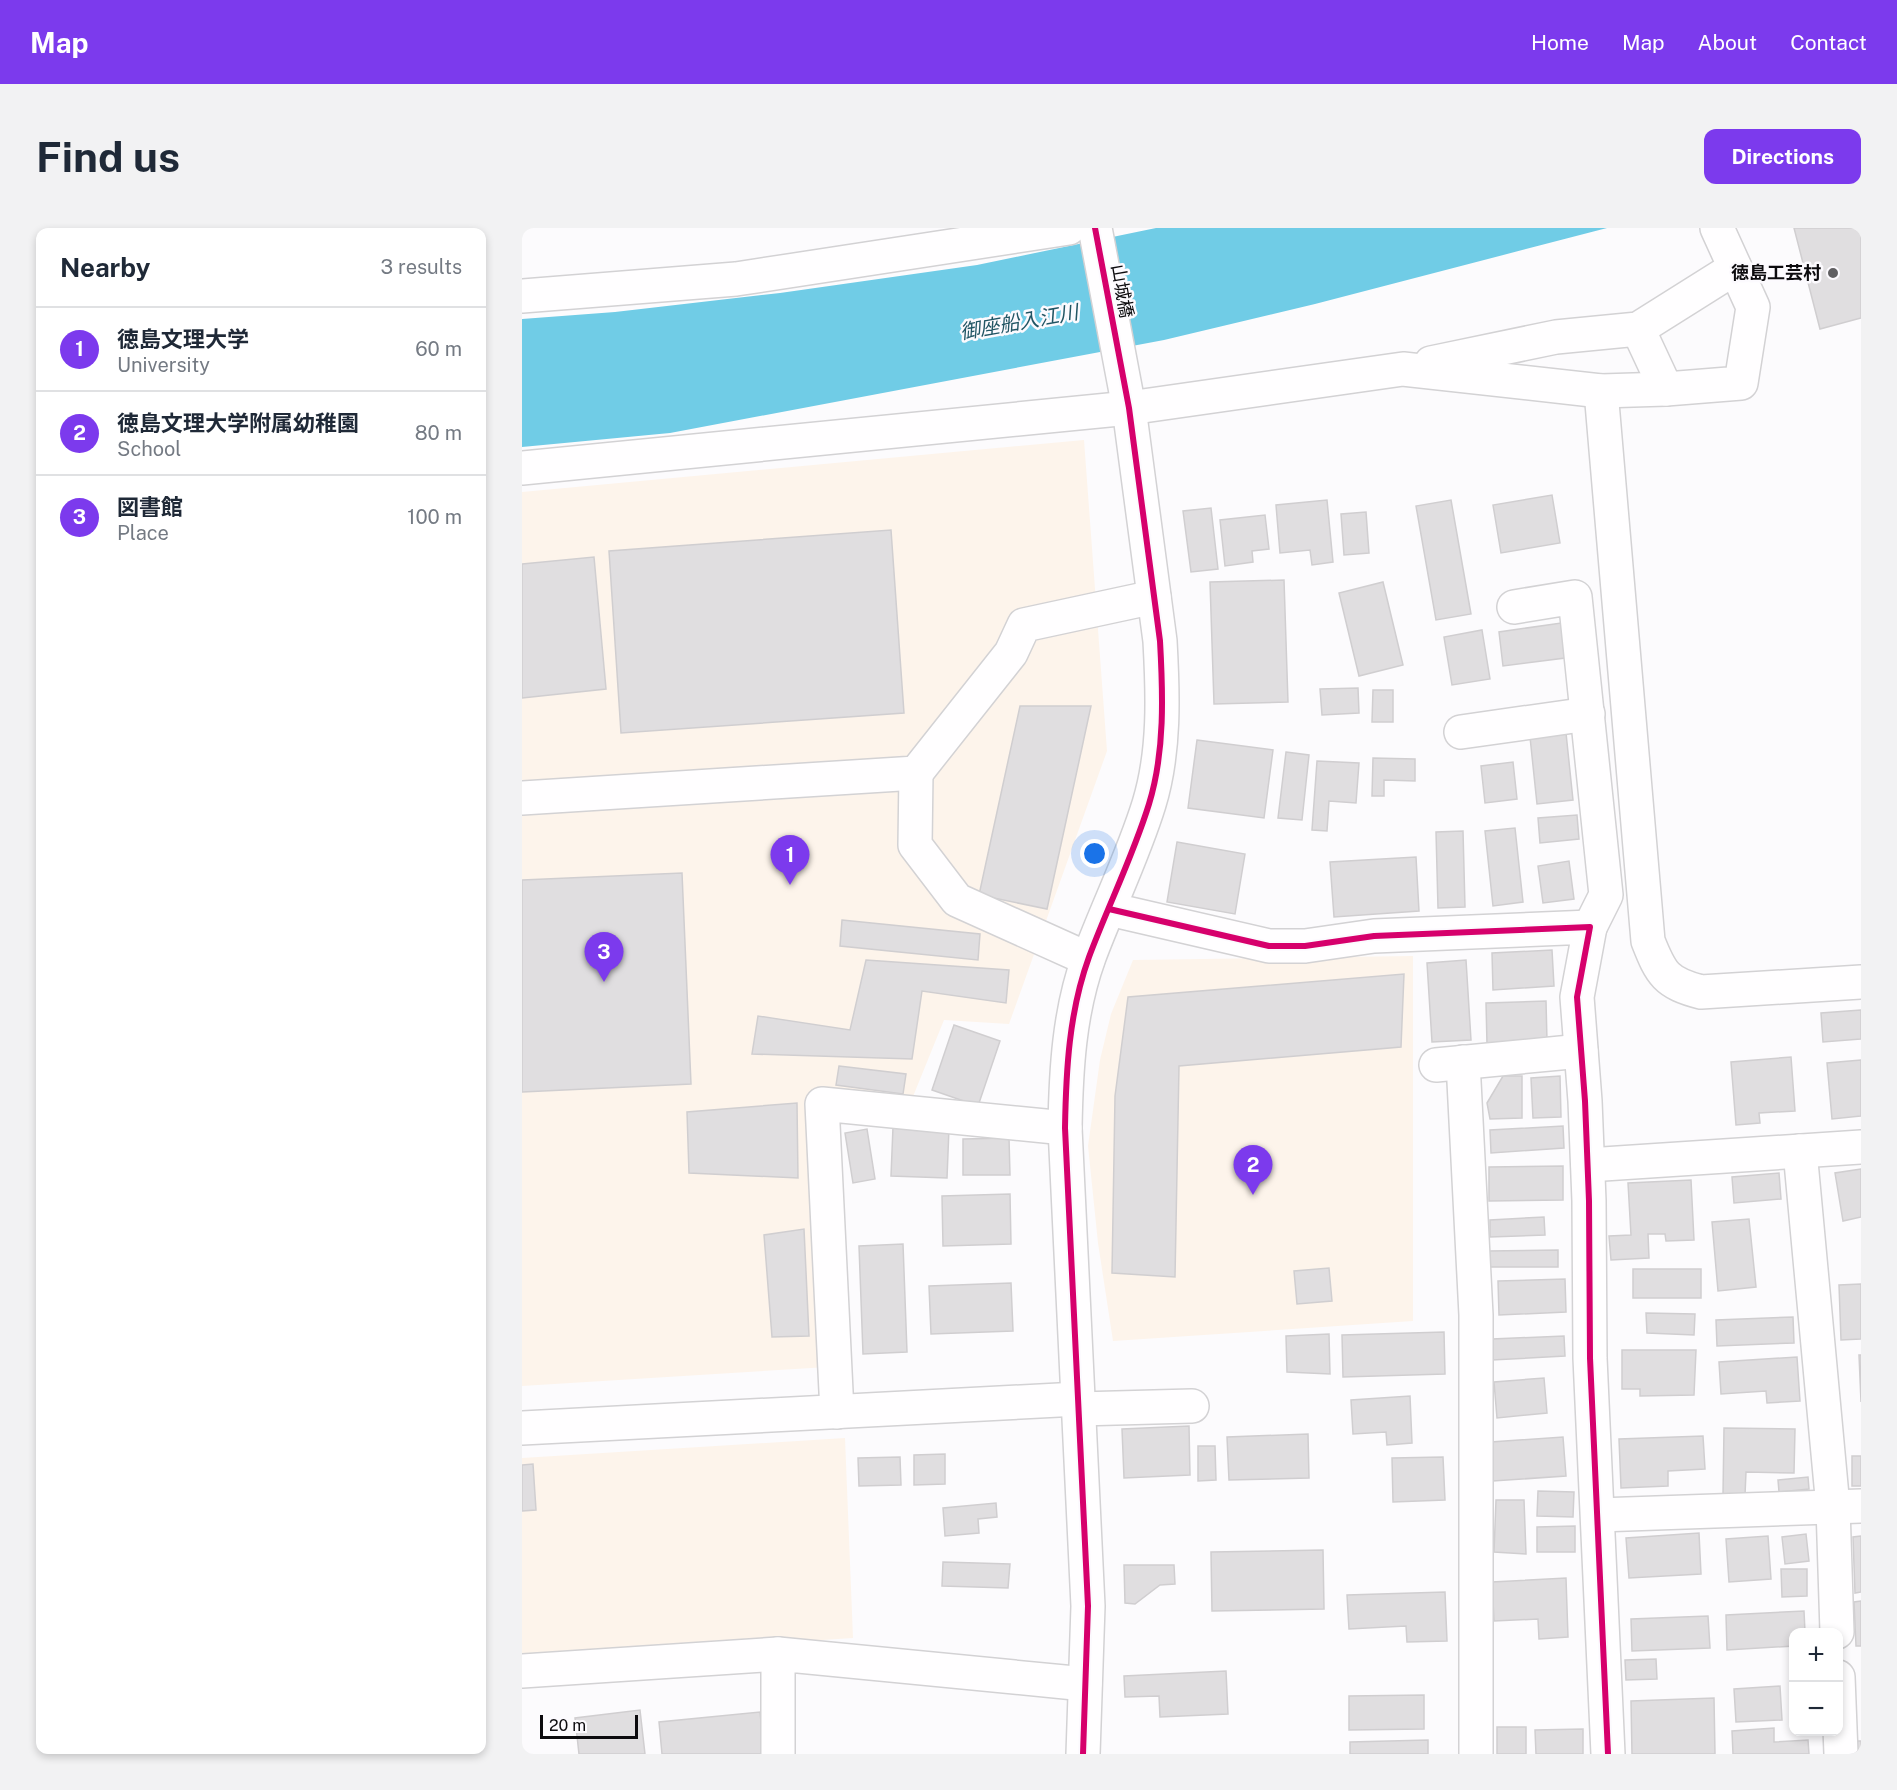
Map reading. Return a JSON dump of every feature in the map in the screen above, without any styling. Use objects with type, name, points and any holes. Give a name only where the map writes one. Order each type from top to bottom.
[{"type":"street","points":[[1403,369],[1601,391],[1741,383],[1753,307],[1717,228]]},
{"type":"street","points":[[522,296],[736,279],[1087,230]]},
{"type":"street","name":"山城橋","points":[[1083,1754],[1088,1606],[1065,1128],[1069,1039],[1088,959],[1149,804],[1161,728],[1162,676],[1160,641],[1129,408],[1087,230]]},
{"type":"street","points":[[522,468],[1129,408],[1403,369],[1556,337],[1638,329],[1735,268]]},
{"type":"street","points":[[1638,329],[1666,389]]},
{"type":"street","points":[[1601,391],[1648,941],[1658,968],[1674,982],[1701,992],[1861,982]]},
{"type":"street","points":[[1088,959],[957,900],[915,845],[916,773],[1011,653],[1024,625],[1154,597]]},
{"type":"street","points":[[1514,607],[1575,597],[1606,895],[1590,927],[1577,997],[1588,1165],[1590,1358],[1608,1754]]},
{"type":"street","points":[[1461,732],[1588,714]]},
{"type":"street","points":[[522,798],[916,773]]},
{"type":"street","points":[[1109,909],[1269,946],[1305,946],[1374,936],[1590,927]]},
{"type":"street","points":[[1476,1754],[1476,1315],[1450,1063],[1581,1051]]},
{"type":"street","points":[[837,1412],[822,1104],[1065,1128]]},
{"type":"street","points":[[1588,1165],[1861,1147]]},
{"type":"street","points":[[1800,1151],[1847,1507],[1837,1628]]},
{"type":"street","points":[[522,1428],[837,1412],[1078,1404],[1192,1406]]},
{"type":"street","points":[[1598,1515],[1847,1507]]},
{"type":"street","points":[[778,1654],[778,1754]]},
{"type":"street","points":[[522,1671],[778,1654],[1085,1684]]},
{"type":"street","points":[[1839,1682],[1841,1754]]},
{"type":"shaded area","points":[[1084,440],[1107,751],[1009,1024],[944,1020],[912,1099],[808,1093],[828,1367],[522,1386],[522,492]]},
{"type":"shaded area","points":[[1413,956],[1413,1321],[1113,1341],[1098,1243],[1088,1146],[1100,1060],[1111,1014],[1133,960]]},
{"type":"shaded area","points":[[845,1438],[853,1638],[522,1660],[522,1458]]},
{"type":"water","name":"御座船入江川","points":[[1156,228],[1607,228],[1315,304],[1164,340],[670,433],[522,447],[522,319],[615,312],[780,293],[977,265]]},
{"type":"building","name":"徳島工芸村","points":[[1794,228],[1861,228],[1861,318],[1820,329]]},
{"type":"building","points":[[1552,495],[1560,543],[1501,553],[1493,505]]},
{"type":"building","points":[[1327,500],[1333,562],[1312,565],[1310,550],[1280,553],[1276,505]]},
{"type":"building","points":[[1451,500],[1471,614],[1436,620],[1416,506]]},
{"type":"building","points":[[1211,508],[1218,569],[1191,572],[1183,511]]},
{"type":"building","points":[[1366,512],[1369,553],[1344,555],[1341,514]]},
{"type":"building","points":[[1265,515],[1269,549],[1252,551],[1253,562],[1225,566],[1220,520]]},
{"type":"building","points":[[891,530],[904,713],[621,733],[609,551]]},
{"type":"building","points":[[594,557],[606,689],[522,698],[522,564]]},
{"type":"building","points":[[1284,580],[1288,702],[1214,704],[1210,582]]},
{"type":"building","points":[[1383,582],[1403,665],[1359,676],[1339,593]]},
{"type":"building","points":[[1561,623],[1565,658],[1503,666],[1499,632]]},
{"type":"building","points":[[1482,630],[1490,679],[1452,685],[1444,637]]},
{"type":"building","points":[[1358,688],[1359,713],[1322,715],[1320,689]]},
{"type":"building","points":[[1373,690],[1393,690],[1393,722],[1372,722]]},
{"type":"building","points":[[1020,706],[1091,706],[1047,909],[979,895]]},
{"type":"building","points":[[1566,733],[1573,800],[1537,804],[1530,737]]},
{"type":"building","points":[[1197,740],[1273,750],[1264,818],[1188,808]]},
{"type":"building","points":[[1286,752],[1309,755],[1302,820],[1278,818]]},
{"type":"building","points":[[1373,758],[1415,759],[1415,781],[1384,780],[1384,796],[1372,796]]},
{"type":"building","points":[[1317,761],[1359,763],[1356,803],[1329,801],[1327,831],[1312,830]]},
{"type":"building","points":[[1513,762],[1517,799],[1485,803],[1481,766]]},
{"type":"building","points":[[1577,815],[1579,839],[1540,843],[1538,818]]},
{"type":"building","points":[[1515,828],[1523,902],[1493,906],[1485,831]]},
{"type":"building","points":[[1463,831],[1465,907],[1438,908],[1436,832]]},
{"type":"building","points":[[1177,842],[1245,854],[1235,914],[1167,902]]},
{"type":"building","points":[[1416,857],[1419,911],[1334,917],[1330,862]]},
{"type":"building","points":[[1569,861],[1574,899],[1543,903],[1538,866]]},
{"type":"building","points":[[682,873],[691,1084],[522,1092],[522,880]]},
{"type":"building","points":[[842,920],[980,934],[978,960],[840,946]]},
{"type":"building","points":[[1552,950],[1554,986],[1493,990],[1492,953]]},
{"type":"building","points":[[866,960],[1009,970],[1006,1003],[922,991],[912,1059],[752,1054],[758,1016],[850,1030]]},
{"type":"building","points":[[1466,960],[1471,1040],[1432,1042],[1427,963]]},
{"type":"building","points":[[1404,974],[1401,1047],[1179,1066],[1175,1277],[1112,1273],[1115,1096],[1128,997]]},
{"type":"building","points":[[1546,1001],[1547,1041],[1487,1044],[1486,1003]]},
{"type":"building","points":[[1861,1010],[1861,1039],[1823,1042],[1821,1013]]},
{"type":"building","points":[[954,1025],[1000,1041],[978,1106],[932,1090]]},
{"type":"building","points":[[1791,1057],[1795,1111],[1759,1113],[1760,1123],[1736,1125],[1731,1062]]},
{"type":"building","points":[[1861,1060],[1861,1116],[1832,1119],[1827,1063]]},
{"type":"building","points":[[839,1066],[906,1074],[903,1094],[836,1085]]},
{"type":"building","points":[[1503,1076],[1522,1076],[1522,1118],[1490,1119],[1487,1103]]},
{"type":"building","points":[[1560,1076],[1561,1117],[1533,1118],[1531,1078]]},
{"type":"building","points":[[797,1103],[798,1178],[689,1173],[687,1112]]},
{"type":"building","points":[[1563,1126],[1564,1148],[1491,1153],[1490,1130]]},
{"type":"building","points":[[893,1127],[949,1128],[947,1178],[891,1176]]},
{"type":"building","points":[[867,1129],[875,1179],[853,1183],[845,1133]]},
{"type":"building","points":[[1009,1138],[1010,1175],[963,1175],[963,1139]]},
{"type":"building","points":[[1563,1166],[1563,1200],[1489,1201],[1489,1167]]},
{"type":"building","points":[[1861,1169],[1861,1217],[1843,1221],[1835,1173]]},
{"type":"building","points":[[1779,1173],[1781,1199],[1734,1203],[1732,1177]]},
{"type":"building","points":[[1691,1180],[1694,1240],[1666,1241],[1665,1234],[1648,1234],[1649,1258],[1611,1260],[1609,1236],[1631,1235],[1628,1183]]},
{"type":"building","points":[[1010,1194],[1011,1244],[943,1246],[942,1196]]},
{"type":"building","points":[[1544,1217],[1545,1235],[1490,1237],[1490,1220]]},
{"type":"building","points":[[1749,1219],[1756,1287],[1718,1291],[1712,1222]]},
{"type":"building","points":[[804,1229],[809,1336],[772,1337],[764,1235]]},
{"type":"building","points":[[903,1244],[907,1352],[863,1354],[859,1246]]},
{"type":"building","points":[[1558,1250],[1558,1267],[1487,1267],[1487,1251]]},
{"type":"building","points":[[1329,1268],[1332,1301],[1297,1304],[1294,1271]]},
{"type":"building","points":[[1633,1269],[1701,1269],[1701,1298],[1633,1298]]},
{"type":"building","points":[[1565,1279],[1566,1312],[1499,1315],[1498,1281]]},
{"type":"building","points":[[1011,1283],[1013,1331],[931,1334],[929,1286]]},
{"type":"building","points":[[1861,1284],[1861,1339],[1841,1340],[1839,1285]]},
{"type":"building","points":[[1646,1313],[1695,1314],[1694,1335],[1647,1333]]},
{"type":"building","points":[[1793,1317],[1794,1343],[1717,1346],[1716,1320]]},
{"type":"building","points":[[1444,1332],[1445,1374],[1343,1377],[1342,1335]]},
{"type":"building","points":[[1329,1334],[1330,1374],[1287,1372],[1286,1336]]},
{"type":"building","points":[[1564,1336],[1565,1356],[1492,1360],[1492,1339]]},
{"type":"building","points":[[1622,1350],[1696,1350],[1694,1395],[1640,1396],[1640,1389],[1622,1389]]},
{"type":"building","points":[[1859,1355],[1861,1355],[1861,1402]]},
{"type":"building","points":[[1797,1357],[1800,1401],[1767,1403],[1766,1391],[1721,1394],[1719,1362]]},
{"type":"building","points":[[1544,1378],[1547,1413],[1497,1418],[1494,1382]]},
{"type":"building","points":[[1410,1396],[1412,1443],[1387,1445],[1386,1432],[1353,1434],[1351,1400]]},
{"type":"building","points":[[1189,1426],[1190,1475],[1124,1478],[1122,1429]]},
{"type":"building","points":[[1724,1428],[1795,1429],[1794,1473],[1746,1472],[1745,1495],[1723,1495]]},
{"type":"building","points":[[1308,1434],[1309,1478],[1229,1480],[1227,1437]]},
{"type":"building","points":[[1703,1436],[1705,1469],[1668,1471],[1668,1486],[1621,1488],[1619,1439]]},
{"type":"building","points":[[1563,1437],[1566,1476],[1493,1481],[1491,1442]]},
{"type":"building","points":[[1198,1446],[1215,1446],[1216,1480],[1198,1481]]},
{"type":"building","points":[[945,1454],[945,1484],[914,1485],[914,1455]]},
{"type":"building","points":[[1852,1456],[1861,1456],[1861,1486],[1852,1486]]},
{"type":"building","points":[[900,1457],[901,1485],[859,1486],[858,1458]]},
{"type":"building","points":[[1443,1457],[1445,1500],[1393,1502],[1392,1458]]},
{"type":"building","points":[[533,1464],[536,1510],[522,1511],[522,1465]]},
{"type":"building","points":[[1808,1477],[1809,1489],[1779,1492],[1778,1480]]},
{"type":"building","points":[[1538,1491],[1574,1492],[1573,1517],[1537,1516]]},
{"type":"building","points":[[1496,1500],[1524,1500],[1526,1554],[1494,1552]]},
{"type":"building","points":[[996,1503],[997,1517],[978,1519],[979,1533],[945,1536],[943,1508]]},
{"type":"building","points":[[1575,1526],[1575,1552],[1537,1552],[1537,1527]]},
{"type":"building","points":[[1699,1533],[1701,1574],[1629,1578],[1626,1538]]},
{"type":"building","points":[[1806,1534],[1809,1561],[1785,1564],[1782,1537]]},
{"type":"building","points":[[1768,1536],[1771,1579],[1729,1582],[1726,1539]]},
{"type":"building","points":[[1861,1536],[1861,1592],[1855,1593],[1853,1537]]},
{"type":"building","points":[[1323,1550],[1324,1609],[1212,1611],[1211,1552]]},
{"type":"building","points":[[943,1562],[1010,1564],[1008,1588],[942,1586]]},
{"type":"building","points":[[1124,1565],[1174,1565],[1175,1584],[1160,1585],[1135,1604],[1125,1603]]},
{"type":"building","points":[[1781,1569],[1807,1569],[1807,1596],[1782,1597]]},
{"type":"building","points":[[1566,1578],[1568,1637],[1539,1639],[1538,1619],[1494,1621],[1492,1582]]},
{"type":"building","points":[[1445,1592],[1447,1641],[1407,1642],[1406,1626],[1349,1629],[1347,1595]]},
{"type":"building","points":[[1861,1601],[1861,1646],[1856,1646],[1854,1602]]},
{"type":"building","points":[[1804,1611],[1805,1628],[1789,1628],[1789,1646],[1727,1650],[1726,1615]]},
{"type":"building","points":[[1708,1616],[1710,1648],[1632,1651],[1631,1619]]},
{"type":"building","points":[[1656,1659],[1657,1679],[1626,1680],[1625,1660]]},
{"type":"building","points":[[1226,1671],[1228,1714],[1160,1717],[1159,1696],[1125,1697],[1124,1676]]},
{"type":"building","points":[[1780,1686],[1782,1720],[1736,1722],[1734,1689]]},
{"type":"building","points":[[1424,1695],[1424,1729],[1349,1730],[1349,1696]]},
{"type":"building","points":[[1714,1698],[1715,1754],[1632,1754],[1631,1701]]},
{"type":"building","points":[[640,1710],[645,1754],[579,1754],[575,1718]]},
{"type":"building","points":[[760,1712],[764,1754],[662,1754],[659,1722]]},
{"type":"building","points":[[1497,1727],[1526,1727],[1526,1754],[1497,1754]]},
{"type":"building","points":[[1774,1728],[1774,1742],[1808,1740],[1809,1754],[1733,1754],[1732,1731]]},
{"type":"building","points":[[1583,1729],[1583,1754],[1536,1754],[1535,1730]]},
{"type":"building","points":[[1428,1740],[1428,1754],[1350,1754],[1350,1742]]},
{"type":"building","points":[[1856,1741],[1861,1741],[1861,1754],[1857,1754]]},
{"type":"cycle path","points":[[1083,1754],[1088,1606],[1065,1128],[1066,1085],[1073,1020],[1082,978],[1096,938],[1136,843],[1149,804],[1158,764],[1162,702],[1160,641],[1129,408],[1095,228]]},
{"type":"cycle path","points":[[1109,909],[1269,946],[1305,946],[1374,936],[1590,927],[1577,997],[1585,1101],[1589,1201],[1590,1358],[1608,1754]]},
{"type":"place","name":"徳島工芸村","points":[[1833,273]]},
{"type":"place","name":"徳島文理大学","points":[[790,885]]},
{"type":"place","name":"図書館","points":[[604,982]]},
{"type":"place","name":"徳島文理大学附属幼稚園","points":[[1253,1195]]}]
